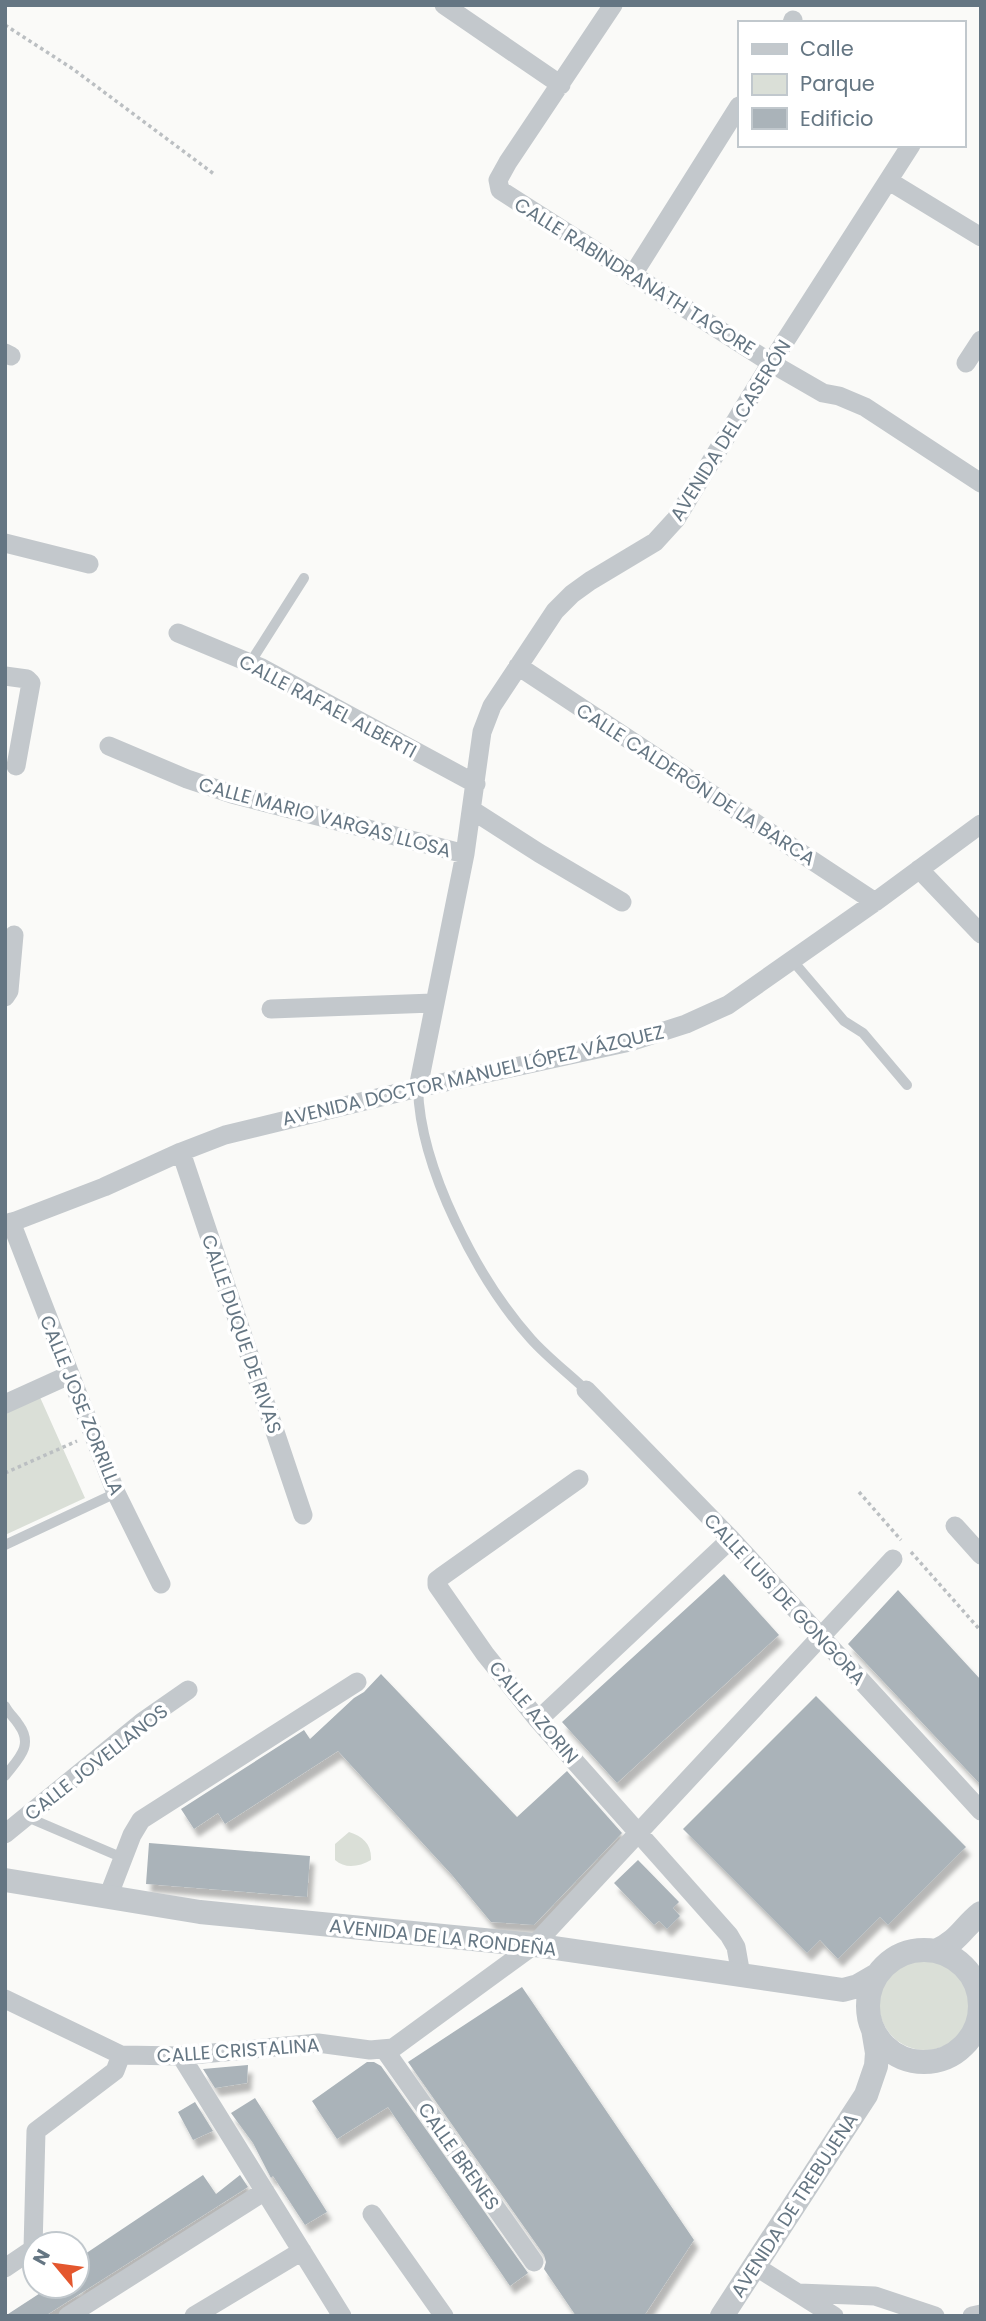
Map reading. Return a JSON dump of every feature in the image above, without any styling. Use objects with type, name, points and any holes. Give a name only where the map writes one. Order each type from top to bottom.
[{"type":"street","points":[[444,5],[561,85],[613,5]]},
{"type":"street","name":"CALLE RABINDRANATH TAGORE","points":[[561,85],[508,162],[498,180],[499,190],[771,363],[823,393],[839,396],[865,407],[981,484]]},
{"type":"street","points":[[632,276],[738,108]]},
{"type":"street","name":"AVENIDA DEL CASERÓN","points":[[418,1088],[472,810],[482,732],[492,706],[555,611],[572,594],[655,542],[676,519],[771,363],[910,147]]},
{"type":"street","points":[[889,181],[981,237]]},
{"type":"street","points":[[966,363],[981,341]]},
{"type":"street","points":[[5,543],[89,564]]},
{"type":"street","name":"CALLE RAFAEL ALBERTI","points":[[178,633],[250,663],[476,784]]},
{"type":"street","name":"CALLE CALDERÓN DE LA BARCA","points":[[518,666],[875,902]]},
{"type":"street","points":[[5,676],[27,679],[30,683],[16,766]]},
{"type":"street","name":"CALLE MARIO VARGAS LLOSA","points":[[109,746],[187,779],[232,794],[464,854]]},
{"type":"street","points":[[472,810],[622,902]]},
{"type":"street","name":"AVENIDA DOCTOR MANUEL LÓPEZ VÁZQUEZ","points":[[8,1224],[226,1135],[418,1088],[630,1042],[686,1024],[727,1005],[981,824]]},
{"type":"street","points":[[919,869],[981,934]]},
{"type":"street","points":[[5,997],[9,991],[14,935]]},
{"type":"street","points":[[271,1009],[433,1003]]},
{"type":"street","name":"CALLE DUQUE DE RIVAS","points":[[181,1152],[303,1515]]},
{"type":"street","name":"CALLE JOSE ZORRILLA","points":[[8,1224],[117,1493],[161,1584]]},
{"type":"street","points":[[5,1404],[69,1374]]},
{"type":"street","name":"CALLE LUIS DE GONGORA","points":[[586,1390],[731,1539],[981,1811]]},
{"type":"street","name":"CALLE AZORIN","points":[[579,1479],[441,1577],[437,1585],[485,1654],[538,1720],[729,1935],[736,1947],[741,1975]]},
{"type":"street","points":[[955,1526],[981,1555]]},
{"type":"street","points":[[538,1720],[731,1539]]},
{"type":"street","points":[[384,2049],[393,2048],[534,1945],[821,1637],[902,1555]]},
{"type":"street","points":[[108,1898],[141,1820],[357,1682]]},
{"type":"street","name":"CALLE JOVELLANOS","points":[[5,1835],[142,1722],[188,1690]]},
{"type":"street","name":"AVENIDA DE LA RONDEÑA","points":[[5,1880],[200,1912],[534,1945],[844,1990],[859,1986],[877,1975]]},
{"type":"street","points":[[936,1951],[960,1937],[981,1913]]},
{"type":"street","points":[[976,1985],[949,1955],[919,1950],[903,1954],[888,1963],[877,1975],[870,1992],[868,2010],[873,2027],[882,2043],[896,2054],[916,2061],[928,2062],[944,2058],[958,2050],[977,2030],[980,2007],[976,1985],[970,1955],[974,1937],[981,1926]]},
{"type":"street","name":"CALLE CRISTALINA","points":[[5,1999],[121,2055],[181,2056],[318,2043],[370,2050],[384,2049]]},
{"type":"street","name":"AVENIDA DE TREBUJENA","points":[[722,2316],[866,2095],[876,2066],[873,2027]]},
{"type":"street","name":"CALLE BRENES","points":[[384,2049],[534,2262]]},
{"type":"street","points":[[5,2268],[33,2249],[36,2132],[115,2071],[121,2055]]},
{"type":"street","points":[[181,2056],[342,2316]]},
{"type":"street","name":"AVENIDA DE TREBUJENA","points":[[866,2095],[895,2071],[916,2061]]},
{"type":"street","points":[[68,2316],[265,2191]]},
{"type":"street","points":[[372,2214],[444,2316]]},
{"type":"street","points":[[194,2316],[302,2251]]},
{"type":"street","points":[[755,2266],[834,2316]]},
{"type":"street","points":[[799,2293],[875,2297],[934,2316]]},
{"type":"street","points":[[972,2316],[981,2314]]},
{"type":"lane","points":[[250,663],[304,578]]},
{"type":"lane","points":[[792,960],[844,1021],[863,1032],[907,1085]]},
{"type":"lane","points":[[418,1088],[418,1110],[434,1168],[473,1255],[497,1297],[532,1340],[586,1390]]},
{"type":"lane","points":[[5,1545],[117,1493]]},
{"type":"lane","points":[[5,1706],[26,1737],[24,1750],[5,1776]]},
{"type":"lane","points":[[27,1816],[123,1858]]},
{"type":"path","points":[[5,25],[73,69],[214,174]]},
{"type":"path","points":[[5,1473],[93,1433]]},
{"type":"path","points":[[859,1492],[902,1542]]},
{"type":"path","points":[[902,1555],[981,1631]]},
{"type":"green space","points":[[39,1395],[85,1498],[5,1535],[5,1410]]},
{"type":"green space","points":[[349,1832],[366,1842],[371,1860],[352,1866],[335,1860],[335,1844]]},
{"type":"green space","points":[[916,1958],[934,1958],[951,1965],[964,1978],[971,1995],[971,2013],[964,2030],[951,2043],[934,2050],[916,2050],[899,2043],[886,2030],[879,2013],[879,1995],[886,1978],[899,1965]]},
{"type":"building","points":[[724,1574],[779,1635],[617,1783],[562,1722]]},
{"type":"building","points":[[898,1590],[981,1680],[981,1785],[848,1644]]},
{"type":"building","points":[[381,1674],[517,1817],[567,1771],[622,1833],[534,1925],[491,1922],[452,1875],[338,1751],[225,1824],[218,1813],[194,1829],[181,1809],[304,1730],[310,1739]]},
{"type":"building","points":[[816,1696],[966,1847],[888,1925],[880,1917],[838,1959],[820,1940],[807,1953],[683,1829]]},
{"type":"building","points":[[149,1843],[310,1856],[307,1897],[146,1884]]},
{"type":"building","points":[[638,1860],[679,1902],[673,1908],[680,1916],[667,1929],[659,1921],[654,1925],[614,1883]]},
{"type":"building","points":[[522,1987],[694,2240],[644,2316],[576,2316],[544,2269],[544,2255],[408,2062]]},
{"type":"building","points":[[367,2062],[381,2066],[528,2273],[510,2286],[388,2107],[337,2139],[312,2101]]},
{"type":"building","points":[[248,2065],[247,2083],[215,2088],[203,2069]]},
{"type":"building","points":[[255,2098],[327,2212],[305,2225],[273,2176],[271,2178],[253,2143],[231,2113]]},
{"type":"building","points":[[195,2102],[213,2131],[193,2140],[178,2112]]},
{"type":"building","points":[[203,2175],[216,2194],[240,2175],[248,2187],[91,2287],[91,2250]]},
{"type":"building","points":[[30,2300],[70,2300],[45,2316],[5,2316]]}]
